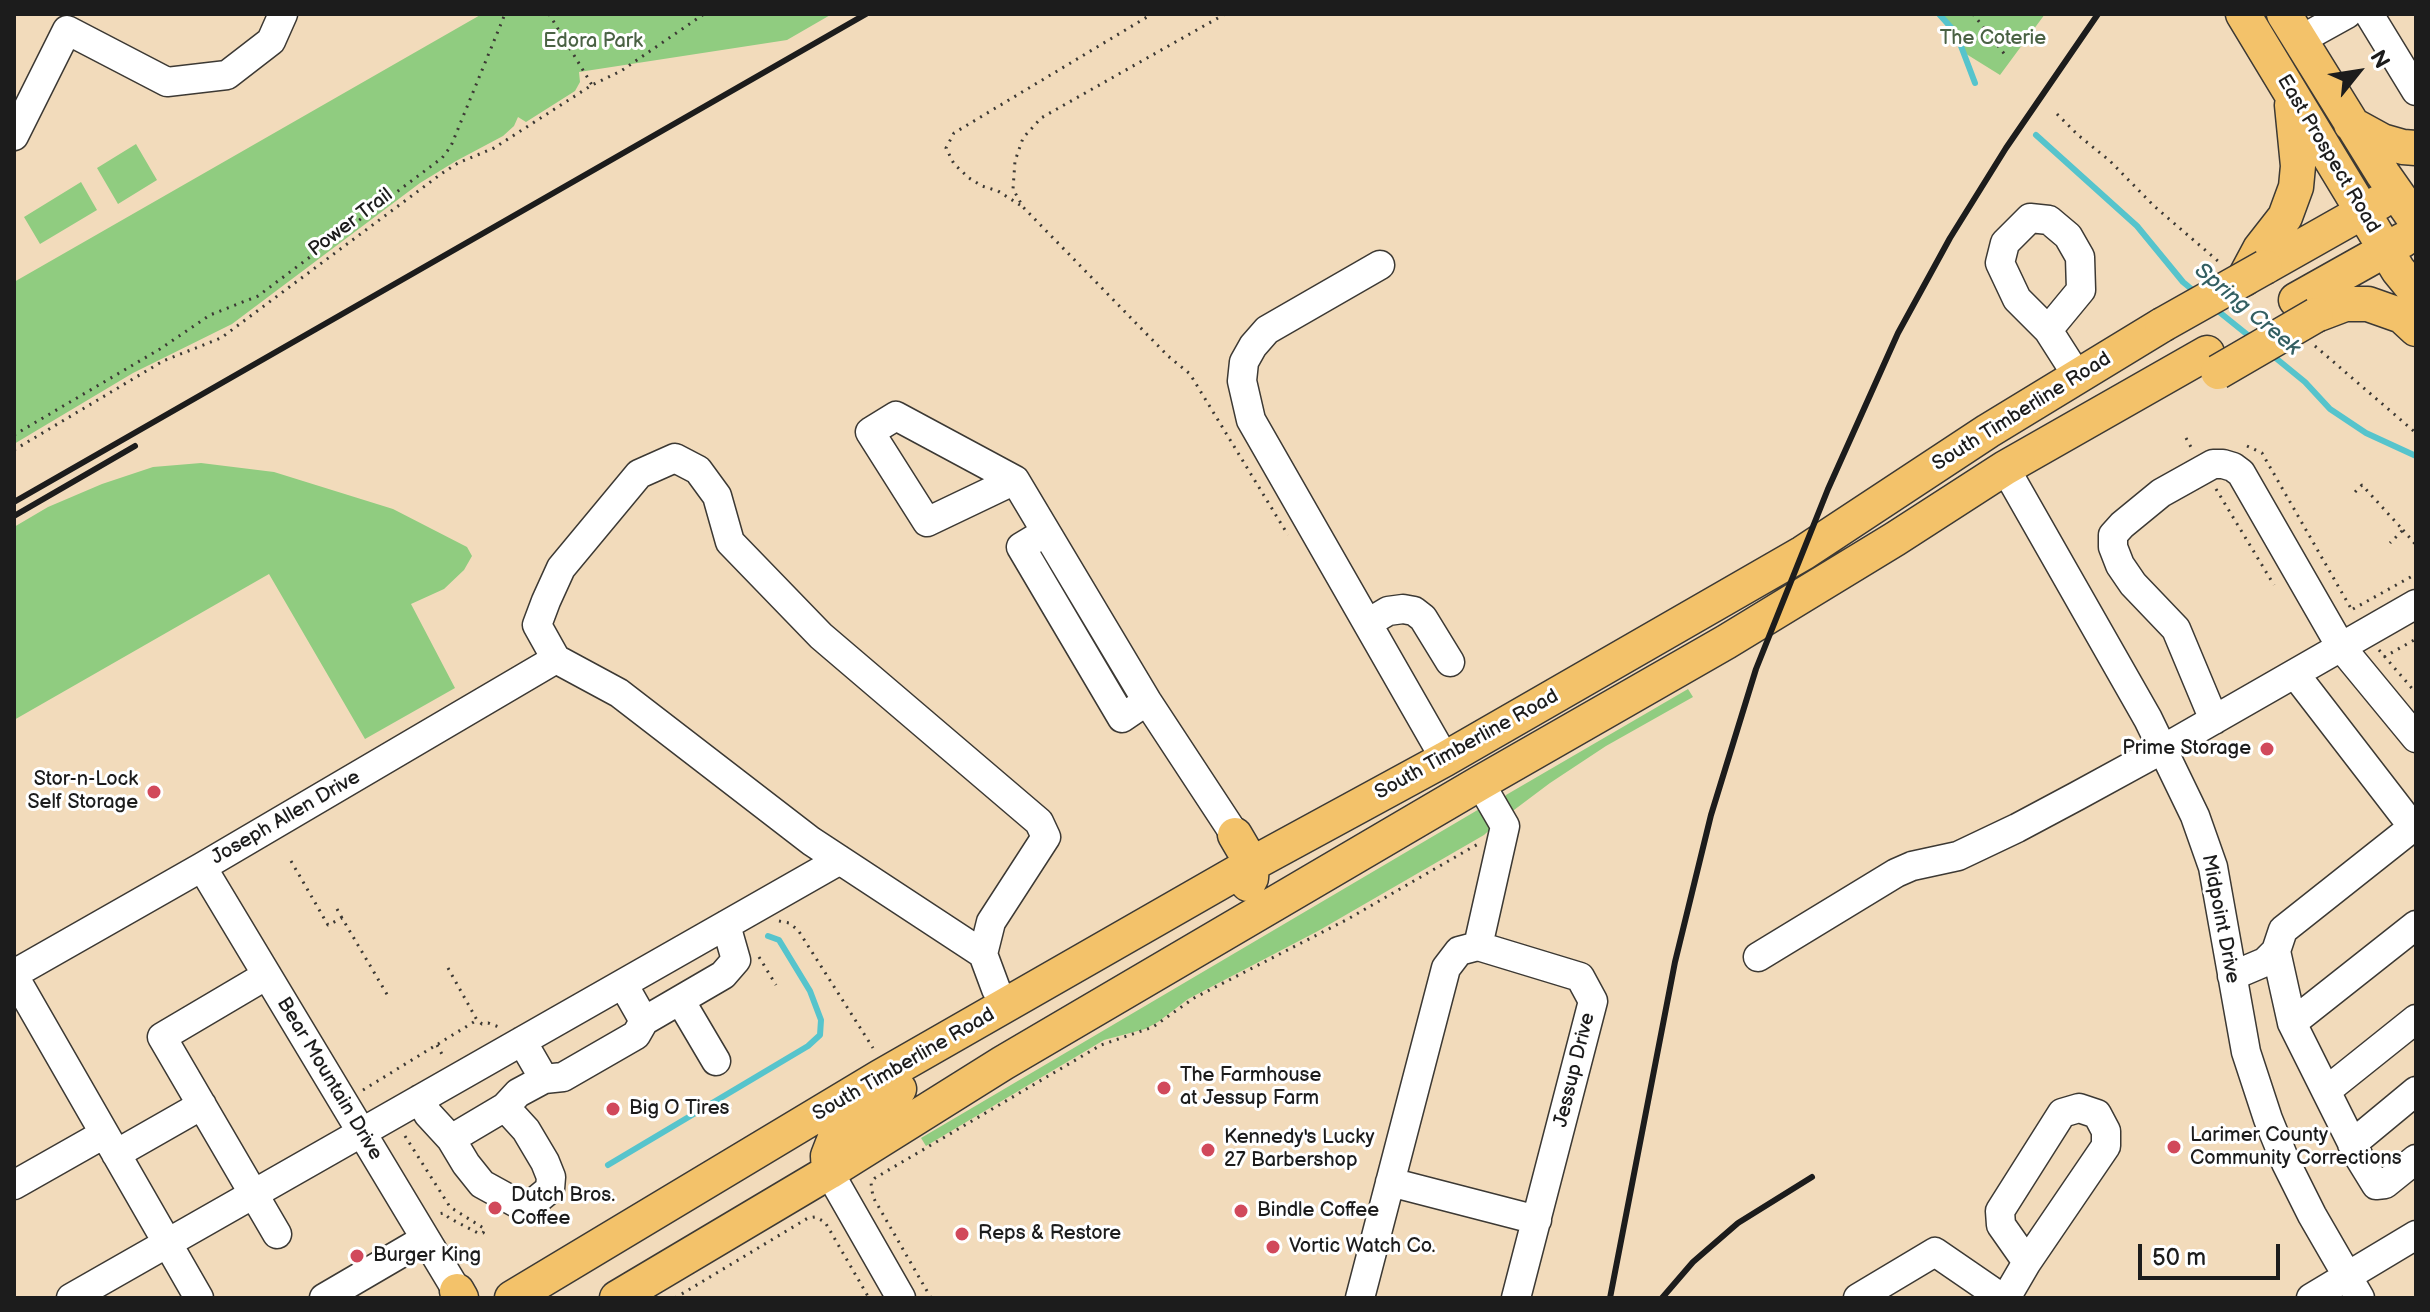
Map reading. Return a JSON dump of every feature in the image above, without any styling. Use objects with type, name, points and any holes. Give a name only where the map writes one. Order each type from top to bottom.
[{"type":"main road","name":"East Prospect Road","points":[[2243,14],[2398,270],[2416,292]]},
{"type":"main road","name":"East Prospect Road","points":[[2292,27],[2350,124],[2406,188],[2416,221]]},
{"type":"main road","points":[[2254,273],[2260,249],[2285,217],[2296,187],[2298,166],[2291,92]]},
{"type":"main road","points":[[2350,124],[2382,141],[2416,148]]},
{"type":"main road","name":"South Timberline Road","points":[[512,1298],[880,1077],[1803,553],[1988,431],[2162,325],[2406,188]]},
{"type":"main road","points":[[2306,308],[2386,250],[2416,233]]},
{"type":"main road","points":[[2306,308],[2368,304],[2402,316],[2416,329]]},
{"type":"main road","name":"South Timberline Road","points":[[617,1298],[829,1172],[1003,1063],[1726,642],[2005,468],[2141,390],[2212,362],[2306,308]]},
{"type":"main road","points":[[1003,1063],[1027,1038],[1085,993],[1241,893],[1251,878],[1252,864],[1235,835]]},
{"type":"main road","points":[[829,1172],[828,1156],[835,1138],[1015,1001]]},
{"type":"street","points":[[14,136],[67,30],[167,82],[227,75],[271,41],[283,14]]},
{"type":"street","points":[[2292,27],[2347,14]]},
{"type":"street","points":[[2369,14],[2408,59],[2416,91]]},
{"type":"street","points":[[1380,265],[1267,330],[1244,362],[1242,381],[1251,420],[1445,759]]},
{"type":"street","points":[[2048,330],[2078,377]]},
{"type":"street","points":[[1015,480],[927,522],[870,432],[896,416],[1015,480],[1147,701],[1235,835]]},
{"type":"street","points":[[983,954],[811,841],[619,693],[556,659],[537,625],[561,568],[639,474],[675,458],[698,470],[717,496],[730,542],[790,604],[821,636],[1039,822],[1046,837],[991,922],[983,954],[996,989],[1015,1001]]},
{"type":"street","points":[[2214,720],[2176,629],[2133,584],[2120,565],[2113,547],[2113,535],[2161,493],[2213,464],[2223,464],[2241,473],[2341,647],[2416,738]]},
{"type":"street","name":"Midpoint Drive","points":[[2005,468],[2106,644],[2195,816],[2213,867],[2246,1052],[2268,1119],[2286,1163],[2354,1287]]},
{"type":"street","points":[[1758,957],[1896,873],[1912,866],[1958,856],[2017,828],[2163,749],[2416,604]]},
{"type":"street","points":[[1368,623],[1388,611],[1414,611],[1423,618],[1450,662]]},
{"type":"street","name":"Joseph Allen Drive","points":[[14,975],[556,659]]},
{"type":"street","points":[[2232,976],[2265,962],[2276,951],[2283,930],[2414,829],[2295,674]]},
{"type":"street","points":[[1360,1298],[1446,968],[1459,951],[1478,946],[1505,826],[1480,783]]},
{"type":"street","points":[[71,1298],[420,1099],[512,1037],[623,984],[840,860]]},
{"type":"street","name":"Bear Mountain Drive","points":[[202,867],[361,1133],[431,1227],[459,1294]]},
{"type":"street","points":[[451,1139],[505,1107],[518,1093],[544,1079],[563,1077],[636,1035],[644,1021],[723,975],[736,960],[726,925]]},
{"type":"street","points":[[2292,1023],[2416,925]]},
{"type":"street","name":"Jessup Drive","points":[[1478,946],[1580,977],[1593,1001],[1516,1298]]},
{"type":"street","points":[[2276,951],[2292,1023],[2352,1144],[2376,1185],[2385,1184],[2416,1159]]},
{"type":"street","points":[[14,975],[199,1298]]},
{"type":"street","points":[[267,975],[162,1037],[277,1234]]},
{"type":"street","points":[[623,984],[644,1021]]},
{"type":"street","points":[[680,1000],[716,1061]]},
{"type":"street","points":[[2326,1091],[2416,1019]]},
{"type":"street","points":[[512,1037],[544,1079]]},
{"type":"street","points":[[2352,1144],[2416,1091]]},
{"type":"street","points":[[420,1099],[482,1184],[522,1206],[533,1203],[550,1189],[551,1177],[526,1130],[505,1107]]},
{"type":"street","points":[[14,1185],[202,1105]]},
{"type":"street","points":[[1858,1298],[1935,1252],[2004,1298],[2106,1146],[2106,1131],[2097,1114],[2079,1108],[2062,1113],[2000,1211],[2001,1225],[2027,1262]]},
{"type":"street","points":[[829,1172],[901,1298]]},
{"type":"street","points":[[1390,1182],[1537,1220]]},
{"type":"street","points":[[324,1298],[431,1227]]},
{"type":"street","points":[[2311,1298],[2354,1287],[2416,1235]]},
{"type":"path","points":[[14,435],[160,349],[210,315],[258,296],[442,158],[451,146],[505,14]]},
{"type":"path","points":[[549,14],[592,85]]},
{"type":"path","name":"Power Trail","points":[[14,450],[163,361],[228,333],[423,186],[458,163],[494,148],[592,85],[621,71],[704,14]]},
{"type":"path","points":[[1152,14],[954,133],[946,148],[954,164],[969,178],[1023,207],[1168,356],[1190,374],[1284,531],[1292,538]]},
{"type":"path","points":[[1023,207],[1013,189],[1015,161],[1023,138],[1041,118],[1225,14]]},
{"type":"path","points":[[1973,14],[2006,56]]},
{"type":"path","points":[[2210,478],[2274,585]]},
{"type":"path","points":[[2355,492],[2362,485],[2416,545]]},
{"type":"path","points":[[2390,543],[2403,530]]},
{"type":"path","points":[[2351,610],[2416,574]]},
{"type":"path","points":[[2375,664],[2416,639]]},
{"type":"path","points":[[2372,643],[2416,693]]},
{"type":"path","points":[[931,1298],[873,1197],[871,1183],[875,1178],[1101,1045],[1153,1027],[1194,998],[1348,919],[1488,836]]},
{"type":"path","points":[[291,861],[328,925],[342,918]]},
{"type":"path","points":[[337,909],[388,996]]},
{"type":"path","points":[[768,924],[779,921],[789,923],[798,930],[873,1048]]},
{"type":"path","points":[[754,949],[776,985]]},
{"type":"path","points":[[448,968],[477,1020],[482,1024],[493,1024],[512,1037]]},
{"type":"path","points":[[363,1090],[477,1020]]},
{"type":"path","points":[[437,1045],[444,1058]]},
{"type":"path","points":[[395,1142],[406,1135],[455,1211],[485,1229],[483,1233],[478,1233],[444,1213],[431,1227]]},
{"type":"path","points":[[820,1218],[824,1210]]},
{"type":"path","points":[[675,1298],[808,1218],[820,1218],[825,1222],[869,1298]]},
{"type":"green space","name":"Edora Park","points":[[482,14],[832,14],[787,40],[579,72],[580,82],[575,91],[526,122],[518,117],[514,126],[503,136],[420,183],[232,324],[133,373],[14,444],[14,282]]},
{"type":"green space","name":"The Coterie","points":[[1939,14],[2045,14],[2000,75],[1963,52],[1956,33]]},
{"type":"green space","points":[[136,144],[157,180],[118,204],[97,168]]},
{"type":"green space","points":[[81,182],[97,210],[40,244],[24,217]]},
{"type":"green space","points":[[201,463],[274,472],[393,509],[467,547],[472,556],[464,570],[444,589],[411,604],[455,688],[365,739],[269,574],[14,720],[14,527],[48,507],[102,484],[153,467]]},
{"type":"green space","points":[[1688,689],[1693,697],[1606,746],[1510,813],[1504,798],[1506,795]]},
{"type":"green space","points":[[1481,808],[1496,824],[1484,835],[1318,931],[1188,999],[1145,1029],[1104,1040],[926,1146],[921,1138]]},
{"type":"waterway","name":"Spring Creek","points":[[1939,14],[1956,33],[1975,83]]},
{"type":"waterway","name":"Spring Creek","points":[[2036,135],[2137,226],[2183,282],[2195,292]]},
{"type":"waterway","name":"Spring Creek","points":[[2213,307],[2254,340]]},
{"type":"waterway","name":"Spring Creek","points":[[2272,355],[2305,382],[2330,409],[2366,433],[2416,456]]},
{"type":"waterway","points":[[608,1165],[808,1046],[820,1035],[821,1020],[810,991],[779,940],[768,936]]},
{"type":"railway","points":[[14,502],[866,14]]},
{"type":"railway","points":[[1610,1298],[1675,962],[1711,815],[1756,669],[1828,489],[1898,333],[1950,238],[2006,148],[2098,14]]},
{"type":"railway","points":[[14,516],[135,446]]},
{"type":"railway","points":[[1662,1298],[1693,1262],[1738,1223],[1812,1177]]},
{"type":"place","name":"Prime Storage","points":[[2267,749]]},
{"type":"place","name":"Stor-n-Lock Self Storage","points":[[154,792]]},
{"type":"place","name":"The Farmhouse at Jessup Farm","points":[[1164,1088]]},
{"type":"place","name":"Big O Tires","points":[[613,1109]]},
{"type":"place","name":"Larimer County Community Corrections","points":[[2174,1147]]},
{"type":"place","name":"Kennedy's Lucky 27 Barbershop","points":[[1208,1150]]},
{"type":"place","name":"Dutch Bros. Coffee","points":[[495,1208]]},
{"type":"place","name":"Bindle Coffee","points":[[1241,1211]]},
{"type":"place","name":"Reps & Restore","points":[[962,1234]]},
{"type":"place","name":"Vortic Watch Co.","points":[[1273,1247]]},
{"type":"place","name":"Burger King","points":[[357,1256]]}]
